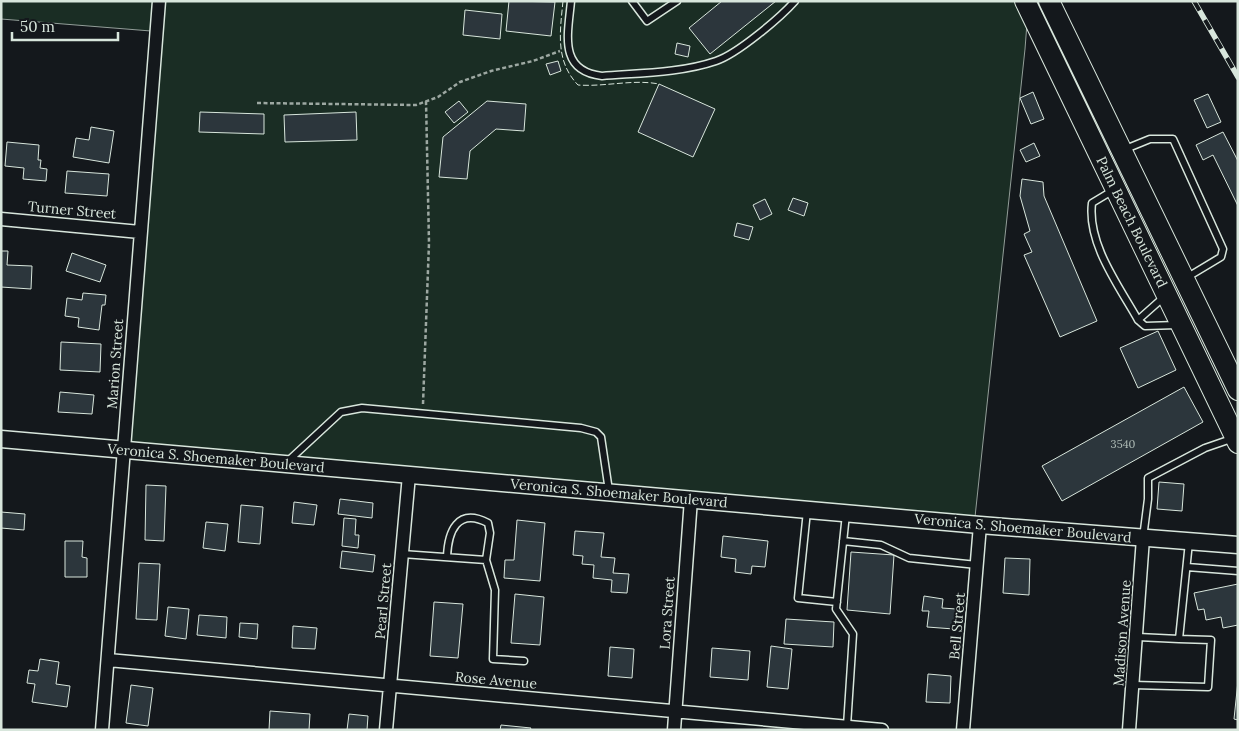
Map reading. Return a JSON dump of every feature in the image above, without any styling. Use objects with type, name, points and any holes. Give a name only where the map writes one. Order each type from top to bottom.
[{"type":"main road","name":"Palm Beach Boulevard","points":[[1025,1],[1236,440]]},
{"type":"main road","name":"Palm Beach Boulevard","points":[[1049,1],[1238,390]]},
{"type":"main road","points":[[1059,70],[1080,88],[1106,141],[1122,150]]},
{"type":"main road","points":[[1116,189],[1125,192],[1136,202],[1153,228],[1181,284],[1193,299]]},
{"type":"street","name":"Marion Street","points":[[102,730],[159,1]]},
{"type":"street","name":"Turner Street","points":[[1,219],[140,232]]},
{"type":"street","name":"Veronica S. Shoemaker Boulevard","points":[[1,439],[980,525],[1238,545]]},
{"type":"street","name":"Pearl Street","points":[[386,730],[408,475]]},
{"type":"street","name":"Lora Street","points":[[674,730],[691,499]]},
{"type":"street","name":"Bell Street","points":[[962,730],[980,525]]},
{"type":"street","name":"Madison Avenue","points":[[1129,730],[1138,637],[1143,538]]},
{"type":"street","name":"Rose Avenue","points":[[108,660],[882,730]]},
{"type":"lane","points":[[571,1],[570,56],[577,68],[588,74],[602,76],[699,66],[718,61],[766,28],[795,1]]},
{"type":"lane","points":[[632,1],[647,21],[677,1]]},
{"type":"lane","points":[[1122,150],[1150,139],[1173,139],[1224,249],[1222,257],[1184,279]]},
{"type":"lane","points":[[1116,189],[1092,203],[1090,220],[1106,263],[1138,320],[1145,326],[1181,324]]},
{"type":"lane","points":[[1138,320],[1166,294]]},
{"type":"lane","points":[[285,464],[342,412],[362,408],[581,428],[596,432],[601,437],[609,492]]},
{"type":"lane","points":[[1143,538],[1148,498],[1148,478],[1205,448],[1236,440]]},
{"type":"lane","points":[[807,510],[798,598],[836,602]]},
{"type":"lane","points":[[846,513],[836,602],[838,613],[848,624],[853,634],[847,726]]},
{"type":"lane","points":[[447,557],[452,528],[460,520],[467,518],[482,520],[488,523],[490,533],[486,560],[495,590],[493,659],[524,661]]},
{"type":"lane","points":[[843,541],[881,545],[909,558],[977,565]]},
{"type":"lane","points":[[1179,639],[1189,541]]},
{"type":"lane","points":[[402,554],[486,560]]},
{"type":"lane","points":[[1187,567],[1238,571]]},
{"type":"lane","points":[[1133,684],[1208,687],[1211,640],[1138,637]]},
{"type":"path","points":[[257,103],[416,105],[438,97],[460,82],[491,71],[533,61],[569,48]]},
{"type":"path","points":[[422,414],[426,389],[429,243],[426,101]]},
{"type":"green space","points":[[1,1],[154,1],[151,31],[1,19]]},
{"type":"green space","points":[[161,1],[1024,1],[1028,10],[1025,49],[975,517],[126,442]]},
{"type":"building","points":[[509,1],[555,2],[551,36],[506,31]]},
{"type":"building","points":[[722,1],[776,1],[710,54],[689,28]]},
{"type":"building","points":[[465,10],[502,14],[500,39],[463,35]]},
{"type":"building","points":[[677,43],[690,46],[688,57],[675,54]]},
{"type":"building","points":[[558,61],[561,71],[550,75],[546,64]]},
{"type":"building","points":[[659,84],[715,109],[693,157],[638,132]]},
{"type":"building","points":[[1033,92],[1044,119],[1031,124],[1020,98]]},
{"type":"building","points":[[1208,94],[1221,122],[1207,128],[1194,100]]},
{"type":"building","points":[[459,101],[468,112],[454,123],[445,112]]},
{"type":"building","points":[[487,101],[526,104],[524,131],[496,129],[470,151],[467,179],[439,177],[443,137]]},
{"type":"building","points":[[200,112],[264,114],[264,134],[199,132]]},
{"type":"building","points":[[356,112],[357,140],[285,142],[284,115]]},
{"type":"building","points":[[91,127],[114,131],[109,163],[73,157],[76,138],[89,140]]},
{"type":"building","points":[[1223,132],[1238,161],[1238,206],[1213,155],[1203,160],[1196,145]]},
{"type":"building","points":[[7,142],[39,145],[38,160],[41,160],[40,168],[47,169],[46,181],[23,179],[24,168],[5,166]]},
{"type":"building","points":[[1034,143],[1040,156],[1026,162],[1020,150]]},
{"type":"building","points":[[67,171],[109,174],[107,196],[65,193]]},
{"type":"building","points":[[1022,179],[1043,182],[1044,196],[1097,321],[1060,337],[1024,255],[1032,252],[1024,234],[1030,231],[1020,196]]},
{"type":"building","points":[[793,198],[808,203],[804,216],[788,210]]},
{"type":"building","points":[[765,199],[772,214],[760,220],[753,205]]},
{"type":"building","points":[[737,223],[753,227],[749,240],[734,236]]},
{"type":"building","points":[[1,251],[8,251],[7,265],[32,266],[31,289],[1,287]]},
{"type":"building","points":[[72,253],[106,265],[100,282],[66,271]]},
{"type":"building","points":[[83,293],[106,295],[105,305],[102,305],[99,330],[78,327],[79,318],[65,316],[67,298],[82,300]]},
{"type":"building","points":[[1158,331],[1176,370],[1138,388],[1120,348]]},
{"type":"building","points":[[61,342],[101,344],[100,372],[60,370]]},
{"type":"building","points":[[1184,387],[1203,422],[1062,501],[1042,466]]},
{"type":"building","points":[[60,392],[94,395],[92,414],[58,412]]},
{"type":"building","points":[[1159,482],[1184,484],[1182,511],[1157,509]]},
{"type":"building","points":[[146,485],[166,486],[164,541],[145,540]]},
{"type":"building","points":[[340,499],[373,503],[372,518],[338,514]]},
{"type":"building","points":[[294,502],[317,505],[314,525],[292,523]]},
{"type":"building","points":[[241,505],[263,507],[260,544],[238,542]]},
{"type":"building","points":[[1,512],[25,514],[24,530],[1,528]]},
{"type":"building","points":[[344,518],[356,519],[355,535],[359,535],[358,548],[342,546]]},
{"type":"building","points":[[517,520],[545,523],[540,581],[504,578],[505,560],[514,560]]},
{"type":"building","points":[[206,522],[228,524],[225,551],[203,548]]},
{"type":"building","points":[[575,531],[604,533],[601,557],[615,558],[613,573],[629,574],[627,593],[611,592],[612,580],[593,578],[594,565],[582,564],[583,556],[573,555]]},
{"type":"building","points":[[723,536],[768,541],[765,567],[752,566],[751,574],[735,572],[736,559],[721,557]]},
{"type":"building","points":[[65,541],[83,541],[82,557],[87,558],[87,577],[65,577]]},
{"type":"building","points":[[342,551],[375,555],[373,572],[340,568]]},
{"type":"building","points":[[851,552],[894,555],[890,614],[847,610]]},
{"type":"building","points":[[1005,558],[1030,559],[1029,595],[1003,593]]},
{"type":"building","points":[[139,563],[160,564],[157,620],[136,619]]},
{"type":"building","points":[[1238,584],[1238,625],[1223,628],[1221,617],[1206,620],[1204,609],[1198,610],[1194,593]]},
{"type":"building","points":[[515,594],[544,597],[540,645],[511,643]]},
{"type":"building","points":[[924,596],[943,599],[942,608],[956,609],[954,629],[927,627],[929,611],[922,611]]},
{"type":"building","points":[[434,602],[463,604],[458,658],[430,656]]},
{"type":"building","points":[[168,607],[189,609],[186,639],[165,636]]},
{"type":"building","points":[[199,615],[227,617],[226,638],[197,635]]},
{"type":"building","points":[[786,619],[834,622],[833,647],[784,644]]},
{"type":"building","points":[[240,623],[258,624],[257,639],[239,637]]},
{"type":"building","points":[[293,626],[317,628],[315,649],[292,648]]},
{"type":"building","points":[[771,646],[792,649],[788,689],[767,687]]},
{"type":"building","points":[[610,647],[634,649],[632,678],[608,676]]},
{"type":"building","points":[[712,648],[750,651],[748,680],[710,677]]},
{"type":"building","points":[[40,659],[59,662],[56,684],[70,686],[67,707],[32,702],[35,684],[27,683],[29,670],[38,671]]},
{"type":"building","points":[[928,674],[951,676],[950,703],[926,702]]},
{"type":"building","points":[[1238,681],[1238,720],[1234,719]]},
{"type":"building","points":[[131,685],[153,688],[148,726],[126,723]]},
{"type":"building","points":[[270,711],[310,714],[309,730],[269,730]]},
{"type":"building","points":[[349,714],[368,716],[367,730],[347,730]]},
{"type":"building","points":[[501,725],[531,728],[530,730],[500,730]]},
{"type":"railway","points":[[1194,1],[1238,77]]},
{"type":"fence","points":[[563,1],[560,35],[562,56],[571,76],[578,85],[639,82],[659,84]]}]
